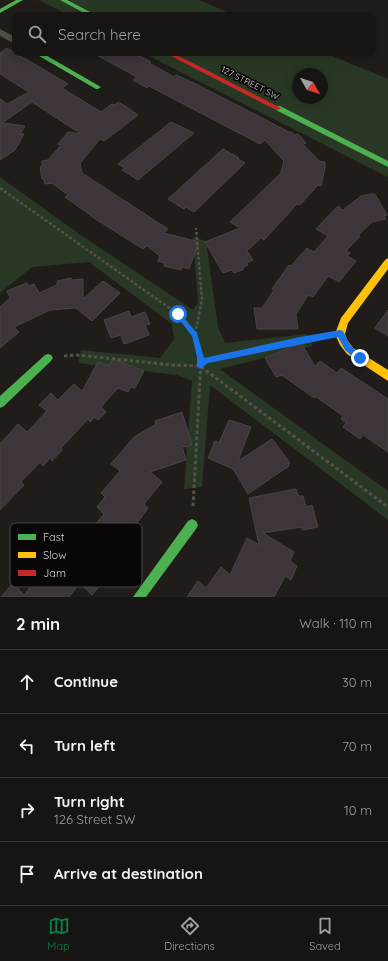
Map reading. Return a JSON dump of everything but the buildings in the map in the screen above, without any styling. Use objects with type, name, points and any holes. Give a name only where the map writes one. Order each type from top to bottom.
[{"type":"street","points":[[0,11],[20,0]]},
{"type":"street","points":[[63,0],[87,12]]},
{"type":"street","points":[[0,32],[12,39]]},
{"type":"street","points":[[42,56],[98,87]]},
{"type":"street","name":"127 STREET SW","points":[[174,56],[388,164]]},
{"type":"street","points":[[388,262],[344,321],[340,334],[343,342],[350,351],[388,376]]},
{"type":"street","points":[[0,403],[48,358]]},
{"type":"street","points":[[139,597],[192,525]]},
{"type":"path","points":[[0,188],[178,314],[195,335]]},
{"type":"path","points":[[192,525],[200,366],[200,357],[195,335],[202,300],[196,228]]},
{"type":"path","points":[[200,366],[206,360],[300,340],[340,334]]},
{"type":"path","points":[[48,358],[76,355],[172,365],[200,366],[388,507]]},
{"type":"green space","points":[[39,0],[199,0],[227,12],[62,12]]},
{"type":"green space","points":[[149,56],[332,56],[388,79],[388,177]]},
{"type":"green space","points":[[0,177],[75,231],[193,310],[198,303],[193,237],[206,241],[218,327],[225,343],[307,334],[313,346],[220,369],[388,491],[388,520],[210,385],[202,487],[184,489],[192,381],[177,375],[78,363],[81,350],[160,358],[174,339],[172,324],[89,262],[32,267],[0,293]]},
{"type":"traffic: fast","points":[[0,11],[20,0]]},
{"type":"traffic: fast","points":[[63,0],[87,12]]},
{"type":"traffic: fast","points":[[42,56],[98,87]]},
{"type":"traffic: fast","points":[[278,108],[388,164]]},
{"type":"traffic: fast","points":[[0,403],[48,358]]},
{"type":"traffic: fast","points":[[139,597],[192,525]]},
{"type":"traffic: slow","points":[[388,262],[344,321],[340,334],[343,342],[350,351],[388,376]]},
{"type":"traffic: jam","points":[[174,56],[278,108]]},
{"type":"route","points":[[178,314],[183,318],[195,335],[201,361],[200,366],[206,360],[300,340],[340,334],[343,342],[350,351],[360,358]]}]
